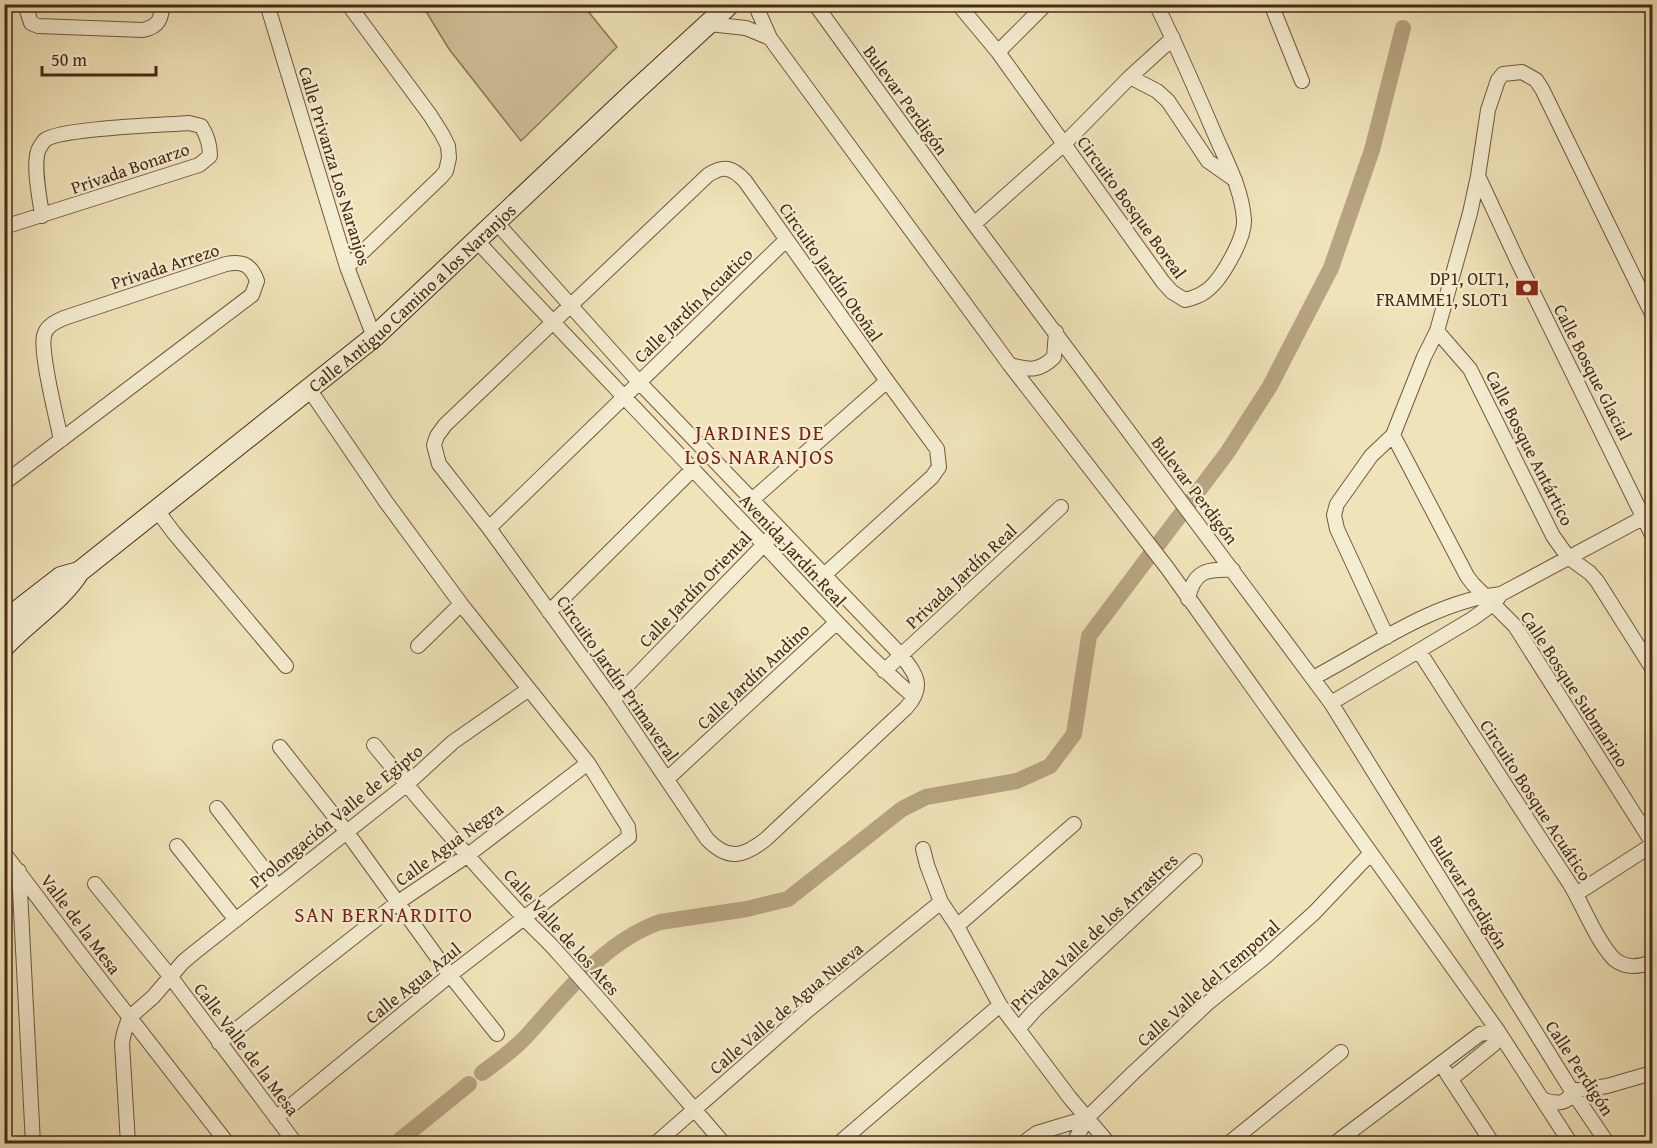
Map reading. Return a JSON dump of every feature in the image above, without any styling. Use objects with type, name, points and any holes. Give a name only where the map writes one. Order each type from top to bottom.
[{"type":"street","points":[[25,4],[28,18],[31,23],[38,26],[143,30],[159,23],[162,16],[162,4]]},
{"type":"street","name":"Calle Privanza Los Naranjos","points":[[267,4],[347,267],[374,337]]},
{"type":"street","points":[[347,267],[441,177],[446,171],[449,158],[448,146],[430,115],[348,4]]},
{"type":"street","name":"Calle Antiguo Camino a los Naranjos","points":[[4,646],[70,586],[79,572],[156,508],[218,463],[374,337],[730,4]]},
{"type":"street","points":[[755,4],[770,38],[1010,365],[1168,569],[1498,1031],[1571,1143]]},
{"type":"street","name":"Bulevar Perdigón","points":[[815,4],[974,224],[1331,703],[1523,1012]]},
{"type":"street","name":"Circuito Bosque Boreal","points":[[958,4],[998,52],[1168,287],[1178,297],[1185,300],[1208,291],[1217,280],[1241,238],[1245,223],[1234,180],[1156,4]]},
{"type":"street","points":[[998,52],[1046,4]]},
{"type":"street","points":[[1271,4],[1302,81]]},
{"type":"street","points":[[709,24],[746,28],[770,38]]},
{"type":"street","points":[[974,224],[1064,144],[1130,76],[1173,38]]},
{"type":"street","points":[[1387,637],[1336,529],[1334,515],[1343,493],[1371,456],[1393,435],[1424,357],[1437,331],[1470,213],[1488,111],[1498,80],[1503,74],[1522,72],[1536,80],[1542,89],[1653,314]]},
{"type":"street","points":[[1130,76],[1157,91],[1168,101],[1208,161],[1234,180]]},
{"type":"street","name":"Privada Bonarzo","points":[[4,227],[42,216],[199,165],[210,156],[210,147],[205,132],[201,126],[189,123],[82,131],[59,134],[45,140],[38,150],[37,162],[42,216]]},
{"type":"street","name":"Circuito Jardín Otoñal","points":[[552,322],[708,175],[720,168],[730,168],[746,181],[937,449],[939,467],[932,477],[824,576]]},
{"type":"street","name":"Calle Bosque Glacial","points":[[1478,176],[1519,264],[1649,515]]},
{"type":"street","name":"Avenida Jardín Real","points":[[496,222],[639,382],[902,655],[913,672],[916,691]]},
{"type":"street","name":"Calle Jardín Acuatico","points":[[489,528],[786,240]]},
{"type":"street","name":"Avenida Jardín Real","points":[[477,241],[836,623],[884,670],[916,691]]},
{"type":"street","name":"Privada Arrezo","points":[[4,483],[61,440],[252,295],[257,281],[250,267],[243,263],[226,264],[64,318],[48,328],[44,337],[44,353],[61,440]]},
{"type":"street","name":"Circuito Jardín Primaveral","points":[[552,322],[437,436],[434,445],[439,464],[489,528],[613,700],[707,839],[724,853],[738,855],[753,849],[906,708],[916,691]]},
{"type":"street","name":"Calle Bosque Antártico","points":[[1437,331],[1470,369],[1545,522],[1568,557],[1597,581],[1653,668]]},
{"type":"street","points":[[1010,365],[1029,370],[1046,365],[1054,357],[1056,332]]},
{"type":"street","points":[[753,499],[887,381]]},
{"type":"street","points":[[309,389],[386,502],[461,604],[588,764]]},
{"type":"street","name":"Calle Bosque Submarino","points":[[1393,435],[1467,576],[1493,598],[1529,646],[1653,843]]},
{"type":"street","points":[[549,612],[693,469]]},
{"type":"street","name":"Privada Jardín Real","points":[[884,670],[1061,507]]},
{"type":"street","points":[[156,508],[174,533],[286,666]]},
{"type":"street","points":[[1331,703],[1472,619],[1493,598],[1649,515],[1653,535]]},
{"type":"street","name":"Calle Jardín Oriental","points":[[613,700],[779,529]]},
{"type":"street","points":[[1188,599],[1190,588],[1196,579],[1207,570],[1233,570]]},
{"type":"street","name":"Calle Antiguo Camino a los Naranjos","points":[[5,620],[62,577],[79,572]]},
{"type":"street","points":[[1313,678],[1448,606],[1493,598]]},
{"type":"street","points":[[418,646],[461,604]]},
{"type":"street","name":"Calle Jardín Andino","points":[[668,779],[836,623]]},
{"type":"street","name":"Circuito Bosque Acuático","points":[[1419,651],[1576,894],[1604,945],[1615,959],[1625,966],[1635,967],[1653,962]]},
{"type":"street","name":"Prolongación Valle de Egipto","points":[[129,1018],[153,997],[183,962],[406,785],[453,742],[529,689]]},
{"type":"street","name":"Calle Valle de los Ates","points":[[374,745],[406,785],[559,954],[724,1143]]},
{"type":"street","points":[[280,747],[346,831],[450,975],[497,1034]]},
{"type":"street","name":"Calle Agua Azul","points":[[276,1118],[450,975],[629,837],[628,827],[588,764]]},
{"type":"street","name":"Calle Agua Negra","points":[[219,1043],[397,903],[468,855],[588,764]]},
{"type":"street","points":[[217,808],[277,886]]},
{"type":"street","points":[[957,926],[1074,824]]},
{"type":"street","points":[[1576,894],[1653,843]]},
{"type":"street","points":[[177,846],[236,920]]},
{"type":"street","points":[[923,849],[941,902],[957,926],[1000,1005],[1109,1143]]},
{"type":"street","name":"Calle Valle del Temporal","points":[[1073,1143],[1087,1118],[1209,1002],[1314,914],[1371,852]]},
{"type":"street","name":"Valle de la Mesa","points":[[4,853],[224,1140]]},
{"type":"street","name":"Privada Valle de los Arrastres","points":[[1019,1028],[1035,1010],[1195,861]]},
{"type":"street","points":[[19,871],[33,1143]]},
{"type":"street","name":"Calle Valle de la Mesa","points":[[96,884],[170,976],[296,1143]]},
{"type":"street","name":"Calle Valle de Agua Nueva","points":[[655,1143],[808,1010],[941,902]]},
{"type":"street","points":[[838,1143],[1000,1005]]},
{"type":"street","name":"Calle Perdigón","points":[[1523,1012],[1572,1091],[1608,1143]]},
{"type":"street","points":[[128,1143],[122,1043],[129,1018]]},
{"type":"street","points":[[1334,1143],[1480,1034],[1498,1031]]},
{"type":"street","points":[[1451,1079],[1494,1044],[1498,1031]]},
{"type":"street","points":[[1228,1143],[1341,1052]]},
{"type":"street","points":[[1439,1063],[1493,1143]]},
{"type":"street","points":[[1544,1101],[1556,1104],[1566,1101],[1572,1091],[1607,1086],[1653,1073]]},
{"type":"street","points":[[1022,1143],[1037,1132],[1087,1118]]},
{"type":"shaded area","points":[[422,5],[583,5],[617,47],[521,141],[449,49]]},
{"type":"waterway","points":[[482,1073],[520,1042],[589,968],[622,941],[640,930],[660,922],[747,909],[788,899],[902,809],[926,797],[1017,781],[1050,766],[1074,734],[1089,636],[1227,453],[1270,386],[1331,268],[1372,150],[1403,28]]},
{"type":"waterway","points":[[395,1144],[469,1084]]},
{"type":"place","name":"DP1, OLT1, FRAMME1, SLOT1","points":[[1527,288]]},
{"type":"district","name":"JARDINES DE LOS NARANJOS","points":[[760,444]]},
{"type":"district","name":"SAN BERNARDITO","points":[[384,914]]}]
